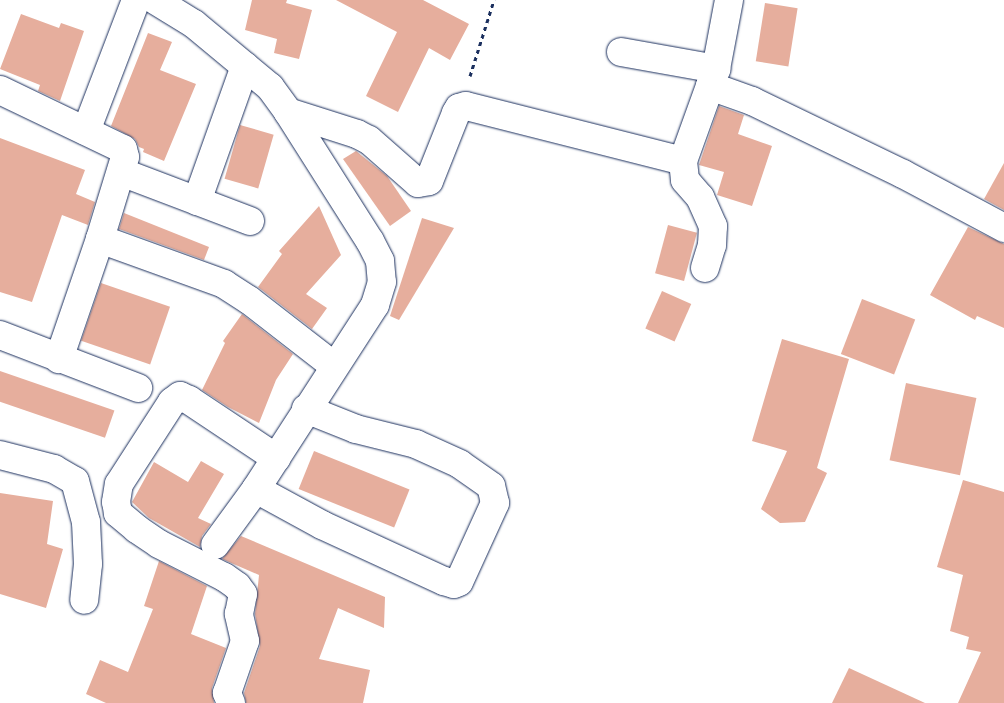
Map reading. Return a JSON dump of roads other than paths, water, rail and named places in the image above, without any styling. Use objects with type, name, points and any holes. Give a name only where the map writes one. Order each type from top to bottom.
[{"type":"street","points":[[86,131],[136,0]]},
{"type":"street","points":[[155,0],[194,24],[270,87],[297,114],[380,260],[382,282],[375,304],[256,489],[215,545]]},
{"type":"street","points":[[706,268],[712,245],[713,226],[700,197],[685,180],[683,161],[713,77],[729,0]]},
{"type":"street","points":[[621,52],[713,77],[752,101],[903,174],[1004,228]]},
{"type":"street","points":[[198,201],[245,66]]},
{"type":"street","points":[[0,90],[123,149],[125,157],[122,172],[100,239],[58,358]]},
{"type":"street","points":[[297,114],[357,134],[369,140],[418,183],[429,181],[459,108],[466,106],[683,161]]},
{"type":"street","points":[[122,172],[250,221]]},
{"type":"street","points":[[100,239],[224,284],[249,300],[334,366]]},
{"type":"street","points":[[0,335],[138,388]]},
{"type":"street","points":[[231,703],[227,693],[245,641],[239,614],[243,594],[237,586],[224,577],[159,544],[126,521],[118,513],[116,502],[119,484],[172,402],[180,396],[189,400],[276,458]]},
{"type":"street","points":[[256,489],[348,537],[444,581],[454,584],[459,582],[495,502],[491,486],[460,464],[416,444],[356,429],[306,409]]},
{"type":"street","points":[[0,455],[54,469],[75,481],[86,522],[88,564],[84,600]]}]
